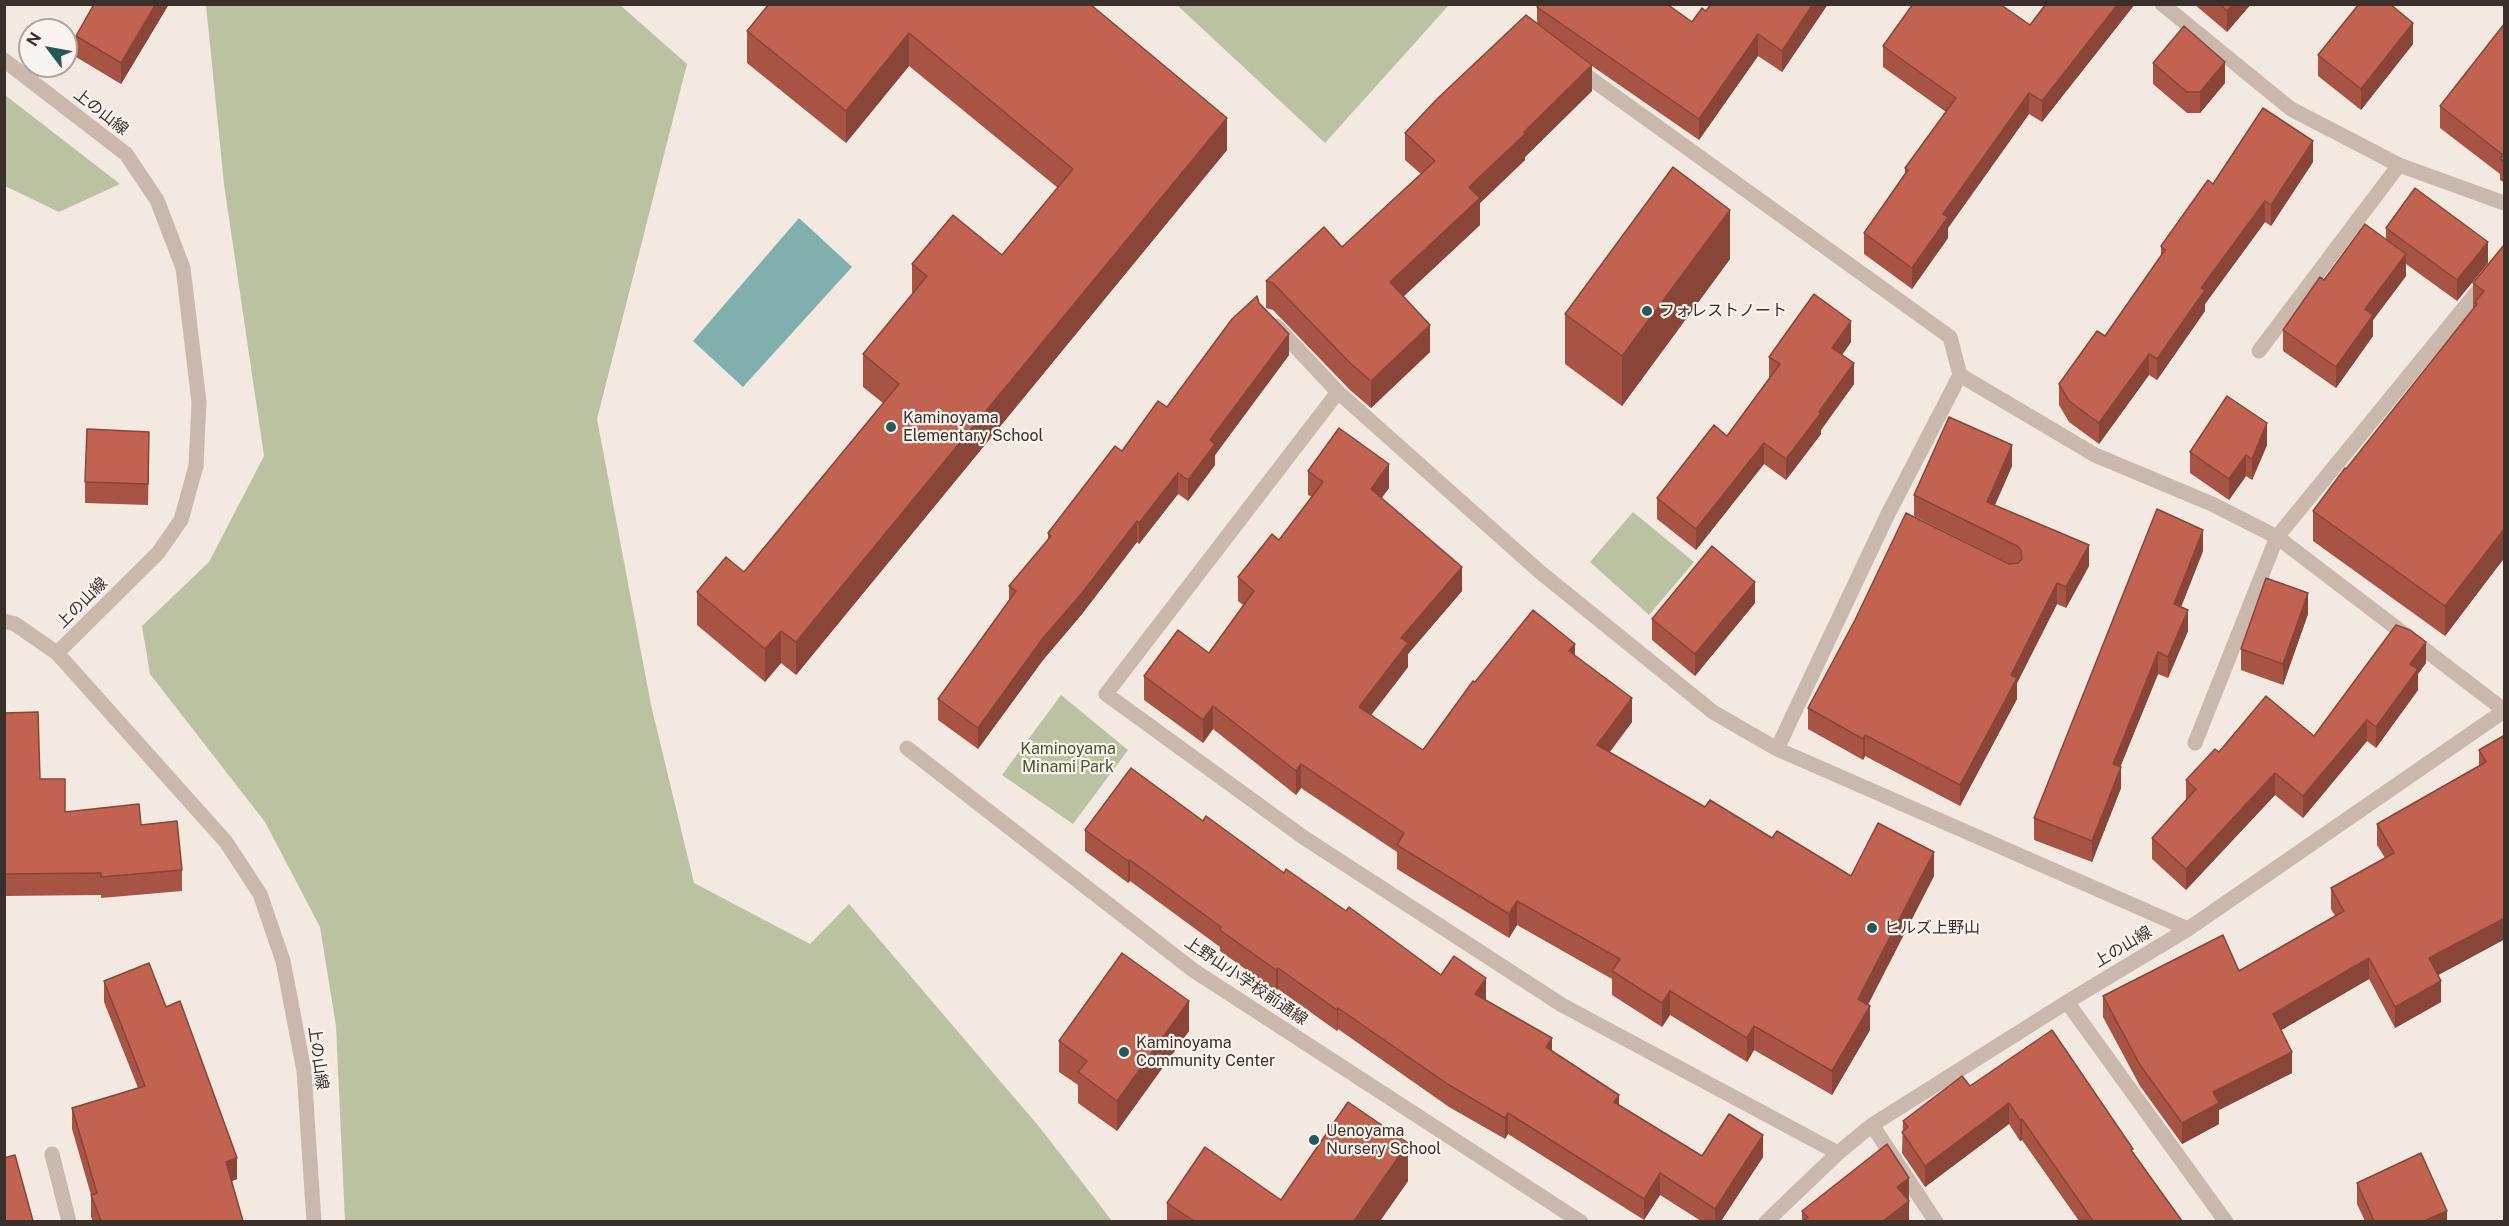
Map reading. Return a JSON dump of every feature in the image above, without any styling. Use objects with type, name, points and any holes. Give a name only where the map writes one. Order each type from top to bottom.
[{"type":"street","points":[[2162,4],[2291,108],[2399,165],[2505,203]]},
{"type":"street","points":[[1563,59],[1950,337],[1960,375],[1893,517],[1777,749]]},
{"type":"street","name":"上の山線","points":[[4,60],[126,154],[157,200],[183,268],[199,402],[196,466],[181,520],[158,553],[57,653],[226,842],[260,894],[283,961],[304,1071],[314,1221]]},
{"type":"street","points":[[2259,351],[2399,165]]},
{"type":"street","points":[[2195,743],[2277,537],[2505,259]]},
{"type":"street","points":[[1266,317],[1338,392],[1540,572],[1713,712],[1777,749],[2188,929]]},
{"type":"street","points":[[1960,375],[2095,455],[2212,504],[2277,537],[2505,710]]},
{"type":"street","points":[[1338,392],[1106,694],[1304,837],[1562,1005],[1838,1153]]},
{"type":"street","points":[[4,621],[15,624],[57,653]]},
{"type":"street","name":"上の山線","points":[[1766,1221],[1838,1153],[1872,1125],[2188,929],[2505,710]]},
{"type":"street","name":"上野山小学校前通線","points":[[907,748],[1192,970],[1581,1221]]},
{"type":"street","points":[[2067,1002],[2226,1221]]},
{"type":"street","points":[[1872,1125],[1936,1221]]},
{"type":"street","points":[[52,1154],[69,1221]]},
{"type":"green space","points":[[206,5],[620,5],[687,64],[597,419],[651,705],[694,883],[810,944],[849,904],[1041,1129],[1112,1221],[345,1221],[336,1026],[320,927],[265,822],[150,674],[142,626],[209,562],[264,456],[224,184]]},
{"type":"green space","points":[[1177,5],[1449,5],[1325,143]]},
{"type":"green space","points":[[5,95],[120,184],[59,212],[5,186]]},
{"type":"green space","points":[[1633,512],[1694,562],[1649,615],[1590,562]]},
{"type":"green space","name":"Kaminoyama Minami Park","points":[[1061,695],[1128,750],[1073,824],[1002,775]]},
{"type":"water","points":[[799,218],[852,267],[743,387],[693,341]]},
{"type":"building","points":[[94,4],[156,4],[121,63],[78,37],[78,32]]},
{"type":"building","points":[[769,4],[1090,4],[1227,118],[796,642],[781,631],[765,649],[697,592],[726,557],[744,572],[899,384],[863,354],[927,276],[912,264],[953,215],[1002,255],[1073,169],[909,33],[846,111],[747,31]]},
{"type":"building","points":[[1539,4],[1667,4],[1692,22],[1702,8],[1706,11],[1711,4],[1813,4],[1782,51],[1758,34],[1699,119],[1537,7]]},
{"type":"building","points":[[1913,4],[2000,4],[2030,25],[2046,4],[2118,4],[2042,101],[2029,93],[1943,214],[1948,217],[1912,268],[1864,233],[1908,170],[1905,168],[1956,98],[1883,46]]},
{"type":"building","points":[[2220,4],[2233,4],[2227,11]]},
{"type":"building","points":[[2359,4],[2390,4],[2413,23],[2361,89],[2318,55]]},
{"type":"building","points":[[1526,15],[1592,65],[1524,132],[1525,134],[1469,187],[1480,198],[1390,282],[1430,325],[1371,381],[1350,363],[1273,283],[1266,281],[1324,227],[1342,247],[1435,161],[1405,133],[1437,99]]},
{"type":"building","points":[[2505,23],[2505,162],[2500,159],[2503,155],[2440,106]]},
{"type":"building","points":[[2184,26],[2225,62],[2200,92],[2187,92],[2153,63]]},
{"type":"building","points":[[2263,108],[2313,141],[2271,205],[2265,201],[2201,288],[2205,290],[2157,359],[2149,354],[2099,423],[2069,401],[2059,384],[2097,331],[2105,336],[2165,250],[2161,246],[2208,180],[2213,184]]},
{"type":"building","points":[[1673,167],[1730,210],[1622,356],[1565,314]]},
{"type":"building","points":[[2415,188],[2488,242],[2457,280],[2386,228]]},
{"type":"building","points":[[2365,224],[2406,254],[2365,309],[2373,315],[2336,367],[2283,330],[2320,277],[2324,280]]},
{"type":"building","points":[[2504,245],[2505,528],[2445,606],[2313,511],[2477,304],[2475,302],[2484,291],[2473,283]]},
{"type":"building","points":[[1814,294],[1851,321],[1832,348],[1854,363],[1819,412],[1821,413],[1786,459],[1764,443],[1696,529],[1657,498],[1714,425],[1727,436],[1780,364],[1769,357]]},
{"type":"building","points":[[1257,296],[1259,303],[1289,334],[1210,440],[1215,444],[1188,480],[1178,473],[1139,523],[1137,521],[1082,593],[1043,638],[978,728],[938,699],[1016,591],[1009,586],[1051,536],[1048,533],[1115,446],[1122,451],[1158,401],[1167,407],[1232,319]]},
{"type":"building","points":[[2227,396],[2267,423],[2252,459],[2246,455],[2229,479],[2190,452]]},
{"type":"building","points":[[1949,417],[2012,445],[1987,502],[2089,545],[2066,587],[2057,583],[2011,675],[2017,678],[1960,785],[1865,735],[1863,739],[1808,708],[1855,620],[1906,513],[2009,564],[2018,563],[2022,559],[2021,550],[2017,546],[1914,495]]},
{"type":"building","points":[[1339,428],[1389,464],[1371,489],[1462,567],[1401,638],[1408,643],[1359,707],[1423,750],[1473,681],[1475,682],[1533,610],[1575,644],[1569,651],[1632,698],[1597,745],[1705,807],[1710,800],[1772,838],[1777,831],[1851,876],[1878,823],[1934,852],[1858,999],[1870,1006],[1832,1071],[1754,1026],[1747,1038],[1670,991],[1662,1003],[1612,971],[1620,959],[1517,901],[1509,914],[1397,845],[1404,833],[1301,764],[1296,771],[1213,706],[1203,720],[1144,676],[1178,630],[1209,653],[1254,591],[1238,577],[1272,534],[1279,540],[1323,482],[1308,471]]},
{"type":"building","points":[[87,429],[149,432],[148,484],[85,482]]},
{"type":"building","points":[[2157,509],[2203,530],[2174,604],[2188,610],[2168,657],[2158,652],[2113,764],[2121,767],[2092,841],[2034,818]]},
{"type":"building","points":[[1712,546],[1755,582],[1695,654],[1652,619]]},
{"type":"building","points":[[2266,578],[2308,593],[2283,664],[2241,649]]},
{"type":"building","points":[[2396,625],[2410,630],[2426,642],[2410,664],[2418,669],[2376,727],[2367,720],[2303,796],[2275,773],[2186,869],[2152,838],[2196,789],[2186,780],[2215,749],[2219,752],[2266,696],[2314,736]]},
{"type":"building","points":[[38,712],[40,779],[65,779],[65,812],[139,804],[141,825],[177,821],[182,870],[101,877],[101,873],[4,874],[4,713]]},
{"type":"building","points":[[2505,735],[2505,918],[2429,958],[2441,981],[2395,1007],[2369,958],[2273,1014],[2292,1052],[2213,1092],[2219,1103],[2182,1123],[2140,1065],[2103,996],[2223,935],[2239,971],[2344,911],[2331,888],[2394,853],[2377,824],[2486,762],[2479,750]]},
{"type":"building","points":[[1131,768],[1203,821],[1206,816],[1284,873],[1286,869],[1346,911],[1349,907],[1441,975],[1454,956],[1486,978],[1475,994],[1552,1038],[1546,1047],[1619,1095],[1614,1102],[1702,1156],[1729,1114],[1763,1135],[1715,1209],[1660,1173],[1644,1199],[1508,1113],[1505,1118],[1449,1085],[1278,968],[1276,970],[1130,860],[1128,861],[1085,830]]},
{"type":"building","name":"Kaminoyama Community Center","points":[[1122,953],[1189,1001],[1117,1101],[1078,1072],[1087,1061],[1059,1041]]},
{"type":"building","points":[[149,963],[166,1007],[180,1001],[237,1158],[226,1162],[243,1221],[101,1221],[91,1195],[97,1193],[72,1108],[145,1086],[104,981]]},
{"type":"building","points":[[2052,1030],[2133,1149],[2131,1150],[2182,1221],[2093,1221],[2009,1103],[1925,1166],[1902,1132],[1908,1127],[1903,1121],[1962,1076],[1970,1086]]},
{"type":"building","points":[[1348,1102],[1408,1143],[1354,1221],[1194,1221],[1167,1203],[1205,1147],[1281,1200]]},
{"type":"building","points":[[1887,1144],[1909,1178],[1897,1187],[1909,1201],[1883,1221],[1804,1221],[1808,1218],[1802,1211]]},
{"type":"building","points":[[2421,1153],[2447,1211],[2424,1221],[2374,1221],[2357,1183]]},
{"type":"building","points":[[15,1155],[33,1221],[4,1221],[4,1158]]},
{"type":"place","name":"フォレストノート","points":[[1647,311]]},
{"type":"place","name":"Kaminoyama Elementary School","points":[[891,427]]},
{"type":"place","name":"ヒルズ上野山","points":[[1872,928]]},
{"type":"place","name":"Kaminoyama Community Center","points":[[1124,1052]]},
{"type":"place","name":"Uenoyama Nursery School","points":[[1314,1140]]}]
